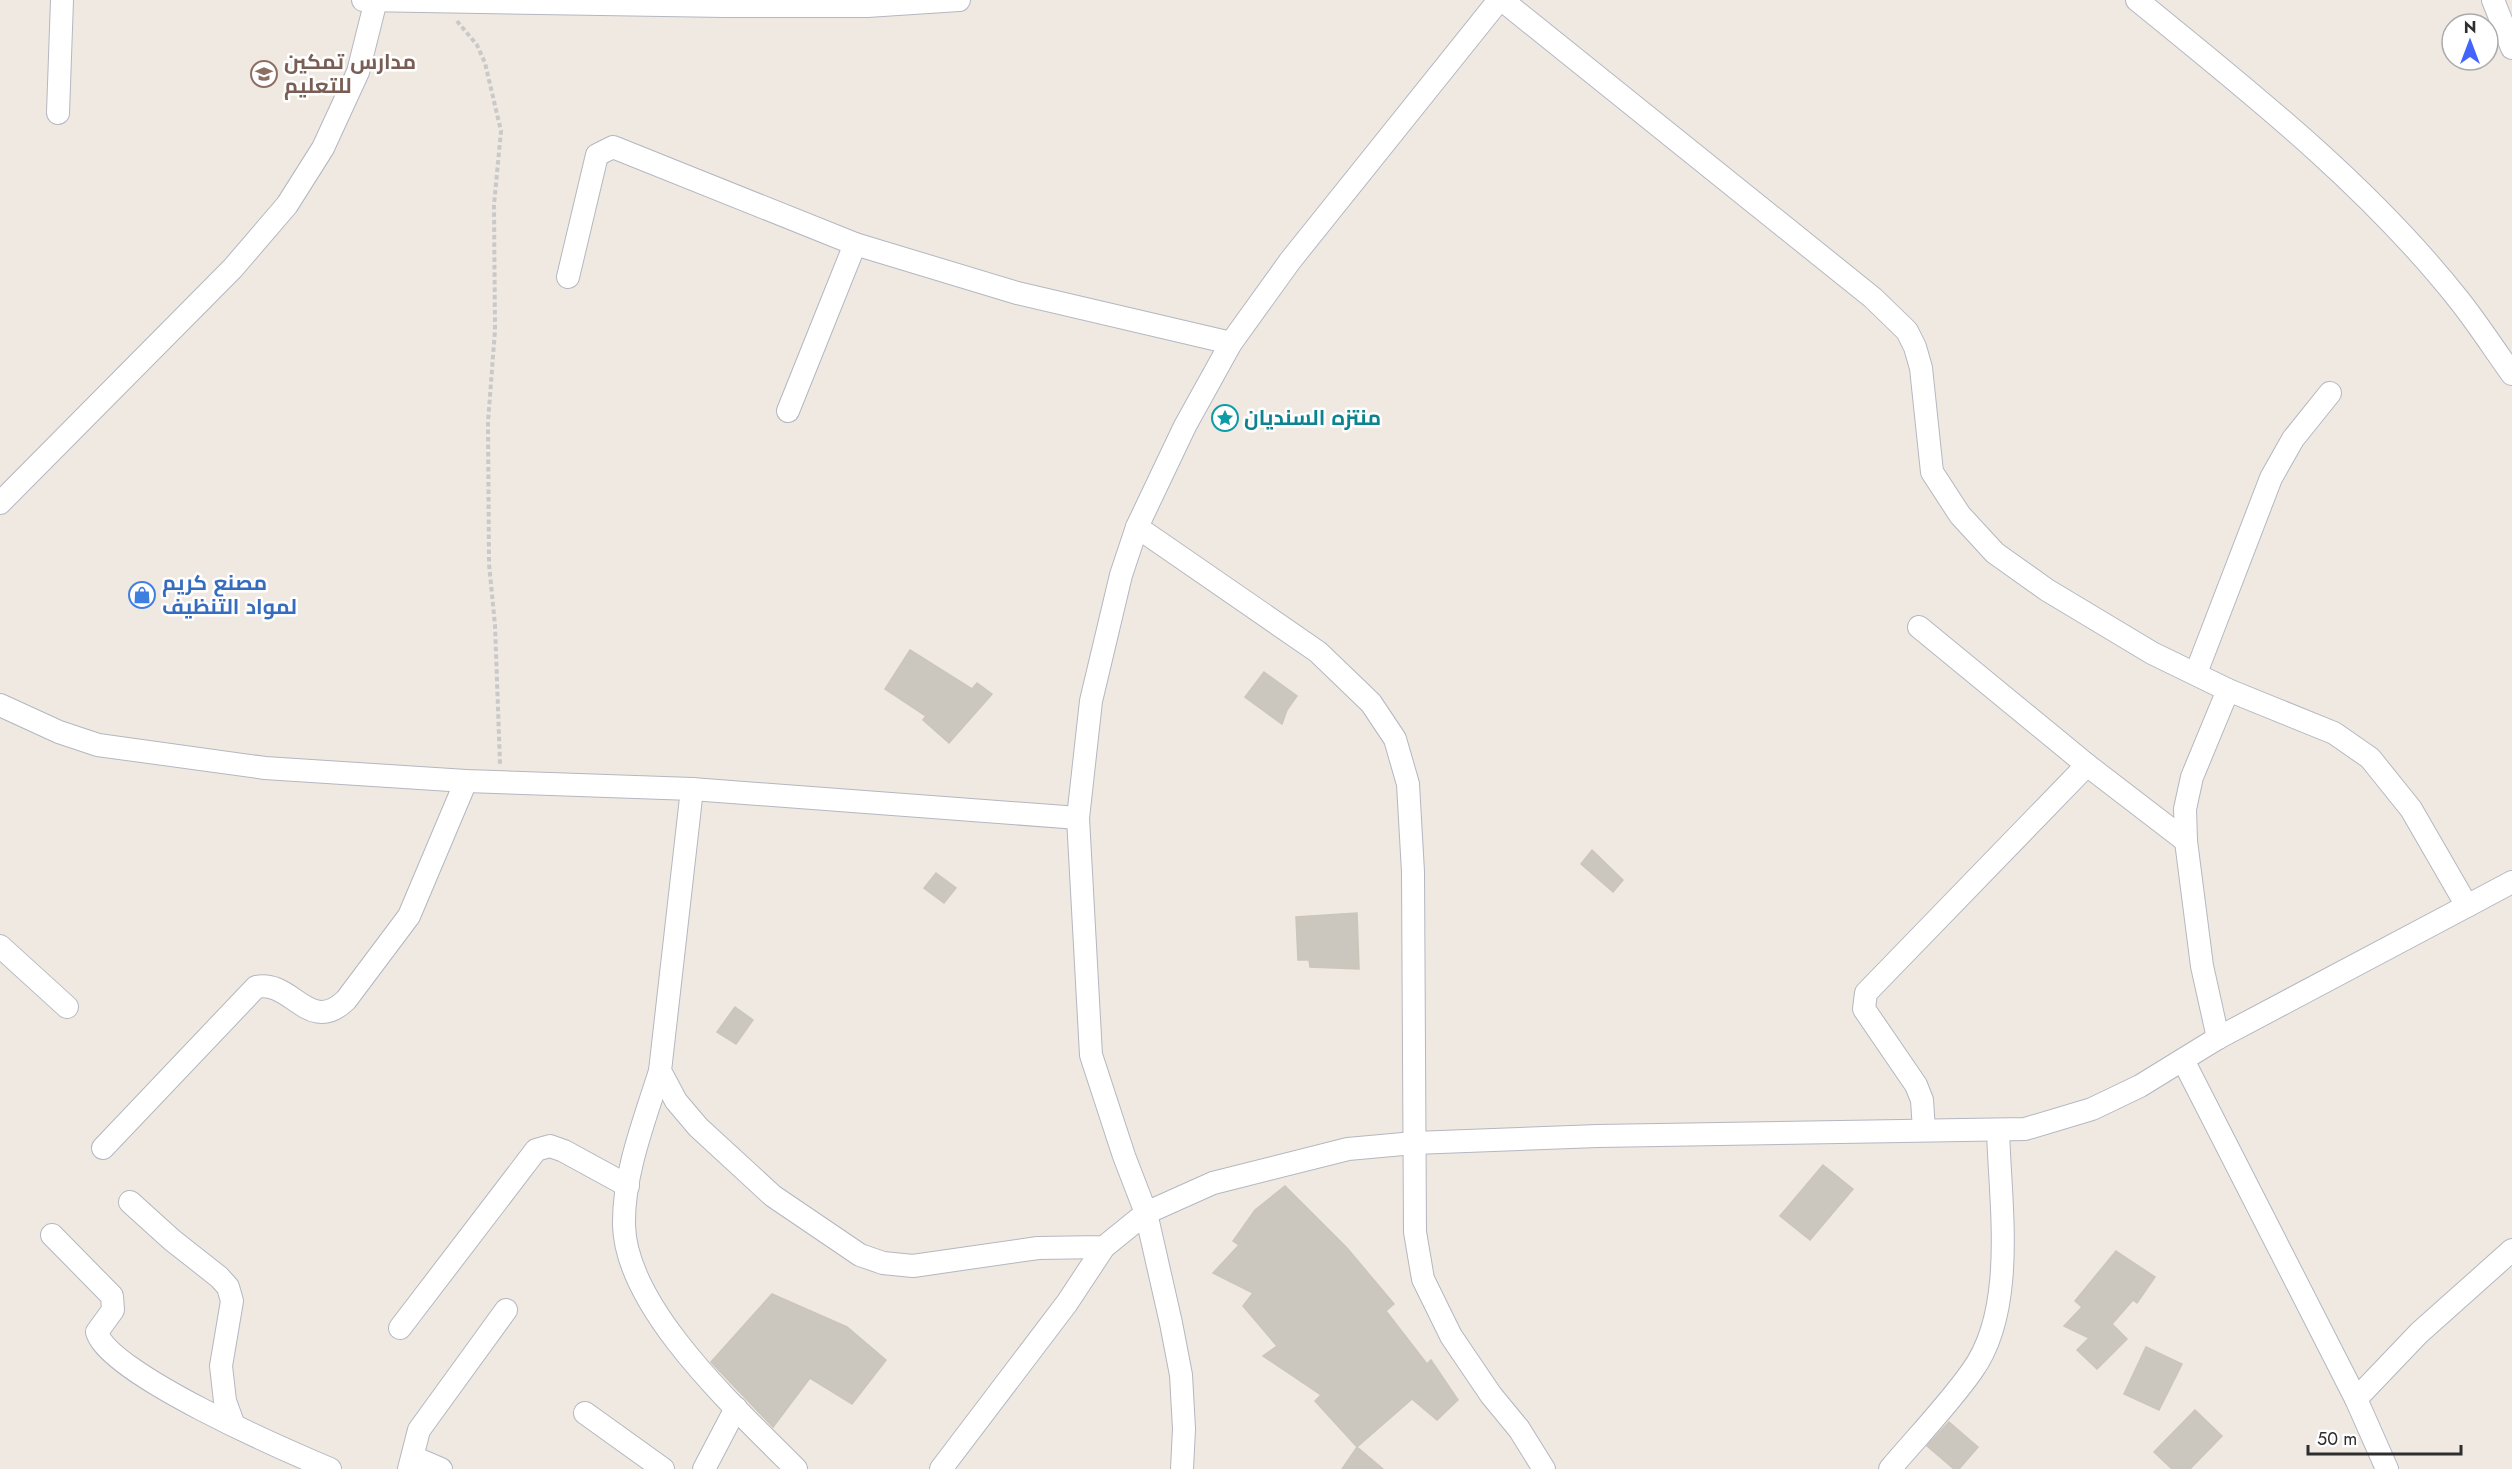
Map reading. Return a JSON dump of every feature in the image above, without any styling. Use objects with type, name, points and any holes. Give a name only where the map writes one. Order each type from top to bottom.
[{"type":"street","points":[[57,113],[62,0]]},
{"type":"street","points":[[0,502],[233,268],[287,205],[323,148],[358,72],[371,1],[867,6],[958,0]]},
{"type":"street","points":[[1182,1469],[1184,1429],[1181,1375],[1146,1213],[1124,1156],[1091,1055],[1078,818],[1091,701],[1122,575],[1137,527],[1185,426],[1231,343],[1290,261],[1501,0],[1873,298],[1907,331],[1915,347],[1921,368],[1932,472],[1960,515],[1995,553],[2048,590],[2143,648],[2228,690],[2334,733],[2370,758],[2411,809],[2467,906]]},
{"type":"street","points":[[2137,0],[2300,135],[2341,174],[2397,231],[2458,300],[2512,374]]},
{"type":"street","points":[[2493,0],[2512,48]]},
{"type":"street","points":[[568,277],[597,155],[614,147],[855,244],[1017,293],[1231,343]]},
{"type":"street","points":[[788,411],[855,244]]},
{"type":"street","points":[[2196,673],[2271,478],[2293,439],[2330,393]]},
{"type":"street","points":[[1137,527],[1318,652],[1371,703],[1395,739],[1408,784],[1413,872],[1415,1232],[1423,1279],[1451,1336],[1491,1395],[1519,1429],[1544,1469]]},
{"type":"street","points":[[1919,627],[2087,765],[2186,841]]},
{"type":"street","points":[[2218,1038],[2202,966],[2186,841],[2185,809],[2192,777],[2228,690]]},
{"type":"street","points":[[0,705],[59,732],[98,745],[265,768],[466,781],[501,780],[692,789],[1078,818]]},
{"type":"street","points":[[1924,1130],[1922,1100],[1916,1085],[1864,1009],[1864,997],[2087,765]]},
{"type":"street","points":[[103,1148],[256,987],[267,984],[278,987],[309,1011],[337,1008],[346,1000],[409,916],[466,781]]},
{"type":"street","points":[[692,789],[660,1071],[628,1186],[624,1225],[628,1257],[654,1310],[680,1344],[736,1408],[796,1469]]},
{"type":"street","points":[[941,1469],[1067,1303],[1104,1246],[1146,1213],[1213,1183],[1288,1162],[1347,1149],[1414,1143],[1598,1136],[2025,1129],[2092,1109],[2140,1086],[2218,1038],[2512,882]]},
{"type":"street","points":[[0,946],[67,1007]]},
{"type":"street","points":[[2183,1060],[2356,1399],[2379,1465]]},
{"type":"street","points":[[660,1071],[676,1101],[698,1127],[773,1196],[860,1255],[883,1263],[913,1266],[1038,1248],[1104,1246]]},
{"type":"street","points":[[1890,1469],[1973,1370],[1998,1316],[2002,1287],[1998,1130]]},
{"type":"street","points":[[400,1328],[528,1156],[536,1150],[550,1146],[564,1151],[628,1186]]},
{"type":"street","points":[[130,1202],[228,1287],[232,1301],[221,1366],[225,1401],[233,1424]]},
{"type":"street","points":[[52,1235],[112,1296],[113,1310],[97,1332],[105,1347],[173,1396],[330,1469]]},
{"type":"street","points":[[2356,1399],[2419,1333],[2512,1250]]},
{"type":"street","points":[[441,1469],[411,1463],[419,1430],[506,1310]]},
{"type":"street","points":[[704,1469],[736,1408]]},
{"type":"street","points":[[585,1413],[663,1469]]},
{"type":"path","points":[[441,3],[477,45],[485,63],[501,132],[494,205],[495,330],[488,422],[489,564],[499,700],[501,780]]},
{"type":"building","points":[[910,650],[972,689],[977,683],[992,694],[949,743],[923,720],[926,716],[885,689]]},
{"type":"building","points":[[1264,672],[1297,696],[1287,710],[1282,724],[1245,697]]},
{"type":"building","points":[[1592,850],[1623,880],[1613,892],[1581,864]]},
{"type":"building","points":[[936,873],[956,888],[944,903],[924,888]]},
{"type":"building","points":[[1357,913],[1359,969],[1310,967],[1309,960],[1298,960],[1296,917]]},
{"type":"building","points":[[735,1007],[753,1020],[736,1044],[717,1032]]},
{"type":"building","points":[[1823,1165],[1853,1189],[1810,1240],[1780,1216]]},
{"type":"building","points":[[1285,1186],[1347,1248],[1394,1304],[1386,1311],[1427,1364],[1431,1360],[1458,1400],[1437,1420],[1412,1399],[1357,1447],[1315,1401],[1321,1395],[1263,1356],[1277,1346],[1243,1306],[1253,1293],[1213,1273],[1239,1245],[1233,1241],[1255,1210]]},
{"type":"building","points":[[2116,1251],[2155,1277],[2137,1303],[2133,1300],[2112,1324],[2127,1339],[2097,1369],[2077,1350],[2089,1338],[2064,1326],[2082,1307],[2075,1301]]},
{"type":"building","points":[[772,1294],[847,1327],[886,1360],[852,1404],[810,1378],[773,1427],[711,1362]]},
{"type":"building","points":[[2146,1347],[2182,1364],[2159,1410],[2124,1394]]},
{"type":"building","points":[[2195,1410],[2222,1436],[2190,1469],[2172,1469],[2154,1452]]},
{"type":"building","points":[[1949,1422],[1978,1447],[1959,1469],[1954,1469],[1927,1446]]},
{"type":"building","points":[[1357,1447],[1383,1469],[1342,1469]]},
{"type":"place","name":"مدارس تمكين للتعليم","points":[[264,74]]},
{"type":"place","name":"منتزه السنديان","points":[[1225,418]]},
{"type":"place","name":"مصنع كريم لمواد التنظيف","points":[[142,595]]}]
